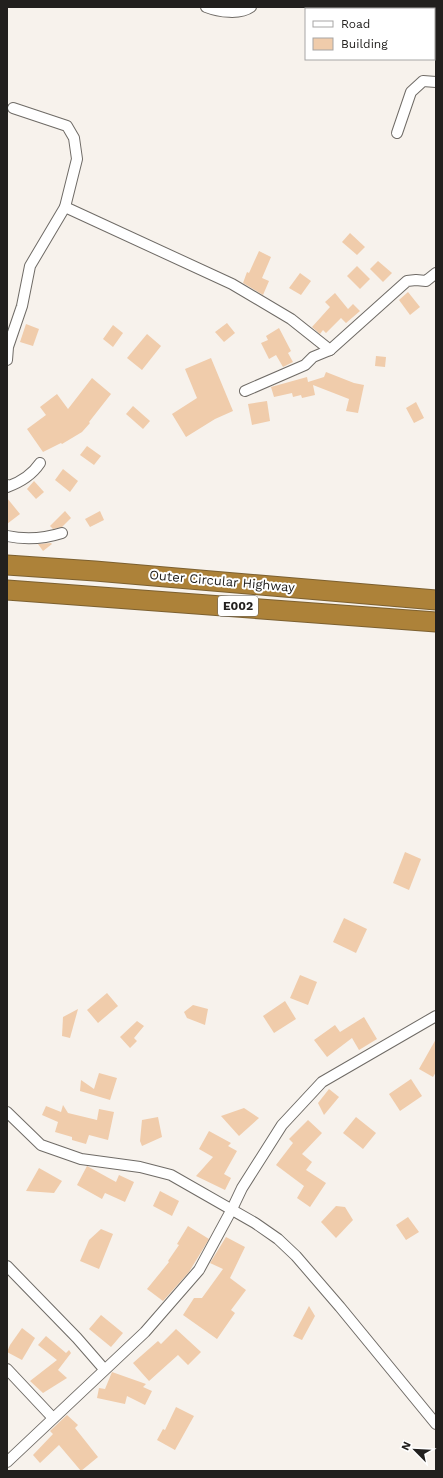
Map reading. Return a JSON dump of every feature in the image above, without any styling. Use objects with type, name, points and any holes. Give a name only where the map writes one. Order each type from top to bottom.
[{"type":"highway","name":"Outer Circular Highway","points":[[7,565],[436,600]]},
{"type":"highway","name":"Outer Circular Highway","points":[[7,590],[436,622]]},
{"type":"street","points":[[206,7],[212,10],[234,12],[247,10],[251,7]]},
{"type":"street","points":[[397,134],[411,92],[423,81],[436,82]]},
{"type":"street","points":[[7,360],[7,348],[22,306],[30,266],[65,207],[77,159],[74,138],[67,126],[13,108]]},
{"type":"street","points":[[65,207],[232,284],[291,319],[330,350]]},
{"type":"street","points":[[245,391],[305,365],[313,357],[330,350],[407,281],[426,281],[436,273]]},
{"type":"street","points":[[7,485],[7,487],[21,481],[35,471],[40,463]]},
{"type":"street","points":[[7,536],[32,539],[49,537],[62,533]]},
{"type":"street","points":[[7,1462],[145,1332],[199,1270],[242,1188],[282,1125],[322,1082],[436,1016]]},
{"type":"street","points":[[7,1112],[40,1145],[81,1159],[140,1167],[171,1175],[255,1222],[296,1256],[436,1424]]},
{"type":"street","points":[[7,1266],[72,1333],[104,1369]]},
{"type":"street","points":[[7,1369],[53,1418]]},
{"type":"building","points":[[350,233],[365,247],[357,255],[342,242]]},
{"type":"building","points":[[259,251],[271,257],[262,278],[269,281],[263,295],[243,283],[247,272],[249,273]]},
{"type":"building","points":[[378,261],[392,273],[383,282],[370,269]]},
{"type":"building","points":[[357,266],[370,279],[360,289],[347,276]]},
{"type":"building","points":[[300,273],[311,281],[301,295],[289,288]]},
{"type":"building","points":[[408,292],[420,307],[410,315],[399,300]]},
{"type":"building","points":[[335,293],[348,309],[353,304],[360,311],[346,323],[341,318],[326,333],[323,330],[320,334],[312,327],[330,307],[325,302]]},
{"type":"building","points":[[227,323],[235,333],[224,342],[215,332]]},
{"type":"building","points":[[26,324],[39,329],[33,346],[20,342]]},
{"type":"building","points":[[113,325],[123,333],[113,347],[103,339]]},
{"type":"building","points":[[279,328],[291,351],[288,353],[293,362],[283,367],[276,355],[269,359],[261,343],[268,340],[266,336]]},
{"type":"building","points":[[147,334],[161,346],[142,370],[127,358]]},
{"type":"building","points":[[376,356],[386,357],[385,367],[375,366]]},
{"type":"building","points":[[211,358],[233,411],[215,419],[186,437],[172,414],[197,398],[185,369]]},
{"type":"building","points":[[326,372],[354,383],[364,385],[358,413],[346,411],[349,399],[313,385],[315,395],[302,398],[301,395],[293,397],[292,393],[274,397],[271,387],[307,377],[308,382],[324,377]]},
{"type":"building","points":[[92,378],[111,394],[82,432],[62,444],[61,443],[43,452],[27,429],[46,415],[40,407],[57,394],[68,409]]},
{"type":"building","points":[[267,401],[270,421],[252,425],[248,404]]},
{"type":"building","points":[[416,402],[424,418],[414,423],[406,408]]},
{"type":"building","points":[[133,406],[150,421],[143,429],[126,414]]},
{"type":"building","points":[[87,446],[101,456],[94,465],[80,455]]},
{"type":"building","points":[[63,469],[78,481],[70,492],[55,480]]},
{"type":"building","points":[[34,481],[44,492],[36,499],[27,489]]},
{"type":"building","points":[[7,498],[20,514],[7,524]]},
{"type":"building","points":[[65,511],[71,518],[62,527],[53,529],[50,526]]},
{"type":"building","points":[[100,511],[104,520],[90,527],[85,519]]},
{"type":"building","points":[[38,544],[52,544],[43,551]]},
{"type":"building","points":[[405,852],[421,859],[409,890],[393,883]]},
{"type":"building","points":[[344,918],[367,929],[356,953],[333,942]]},
{"type":"building","points":[[300,975],[317,982],[308,1005],[290,998]]},
{"type":"building","points":[[107,993],[118,1006],[98,1023],[87,1010]]},
{"type":"building","points":[[285,1001],[296,1019],[274,1033],[263,1016]]},
{"type":"building","points":[[193,1005],[208,1009],[205,1025],[187,1018],[184,1012]]},
{"type":"building","points":[[78,1009],[70,1038],[62,1036],[63,1017]]},
{"type":"building","points":[[364,1017],[377,1039],[359,1050],[352,1038],[327,1057],[314,1040],[335,1025],[340,1032]]},
{"type":"building","points":[[137,1021],[144,1026],[134,1038],[137,1041],[130,1048],[120,1037]]},
{"type":"building","points":[[436,1039],[436,1072],[433,1077],[419,1069]]},
{"type":"building","points":[[99,1073],[117,1078],[110,1100],[80,1091],[81,1080],[94,1089]]},
{"type":"building","points":[[411,1079],[422,1096],[400,1111],[389,1094]]},
{"type":"building","points":[[329,1089],[339,1097],[324,1115],[318,1103]]},
{"type":"building","points":[[63,1105],[68,1113],[97,1120],[99,1109],[114,1112],[108,1140],[89,1135],[86,1144],[72,1140],[72,1137],[55,1132],[58,1122],[42,1115],[46,1106],[61,1112]]},
{"type":"building","points":[[244,1108],[259,1118],[239,1136],[221,1116]]},
{"type":"building","points":[[158,1117],[162,1137],[142,1146],[140,1141],[142,1120]]},
{"type":"building","points":[[356,1117],[376,1133],[363,1149],[343,1133]]},
{"type":"building","points":[[308,1120],[322,1133],[302,1154],[312,1162],[306,1170],[326,1183],[310,1207],[297,1198],[304,1186],[276,1165],[293,1143],[289,1139]]},
{"type":"building","points":[[209,1131],[231,1143],[228,1146],[237,1151],[224,1174],[231,1178],[225,1190],[196,1176],[213,1157],[199,1149]]},
{"type":"building","points":[[87,1166],[116,1182],[119,1175],[134,1182],[125,1202],[105,1193],[102,1199],[77,1185]]},
{"type":"building","points":[[39,1168],[62,1181],[54,1193],[26,1191]]},
{"type":"building","points":[[160,1191],[179,1201],[172,1216],[153,1206]]},
{"type":"building","points":[[336,1206],[345,1207],[353,1220],[336,1238],[321,1222]]},
{"type":"building","points":[[408,1217],[419,1232],[406,1240],[396,1225]]},
{"type":"building","points":[[188,1226],[209,1239],[189,1272],[163,1301],[147,1289],[169,1262],[168,1261],[179,1245],[177,1244]]},
{"type":"building","points":[[101,1229],[113,1234],[99,1269],[80,1261],[89,1240]]},
{"type":"building","points":[[226,1237],[245,1247],[230,1278],[246,1290],[231,1310],[235,1313],[217,1339],[183,1315],[194,1298],[202,1298],[223,1269],[210,1263]]},
{"type":"building","points":[[309,1306],[315,1316],[302,1340],[293,1336]]},
{"type":"building","points":[[101,1315],[123,1333],[111,1347],[89,1329]]},
{"type":"building","points":[[22,1328],[35,1338],[22,1360],[7,1352]]},
{"type":"building","points":[[176,1329],[201,1352],[188,1365],[178,1355],[149,1381],[133,1363],[158,1341],[161,1344]]},
{"type":"building","points":[[46,1336],[66,1353],[69,1350],[71,1353],[58,1370],[67,1378],[43,1393],[30,1381],[57,1360],[38,1345]]},
{"type":"building","points":[[112,1372],[146,1384],[143,1387],[152,1391],[145,1405],[127,1396],[125,1404],[97,1398],[99,1388],[105,1389]]},
{"type":"building","points":[[176,1407],[194,1416],[175,1450],[157,1440],[163,1429],[165,1430]]},
{"type":"building","points":[[67,1415],[78,1425],[75,1428],[98,1457],[81,1471],[59,1445],[40,1463],[33,1455],[53,1434],[50,1431]]}]
